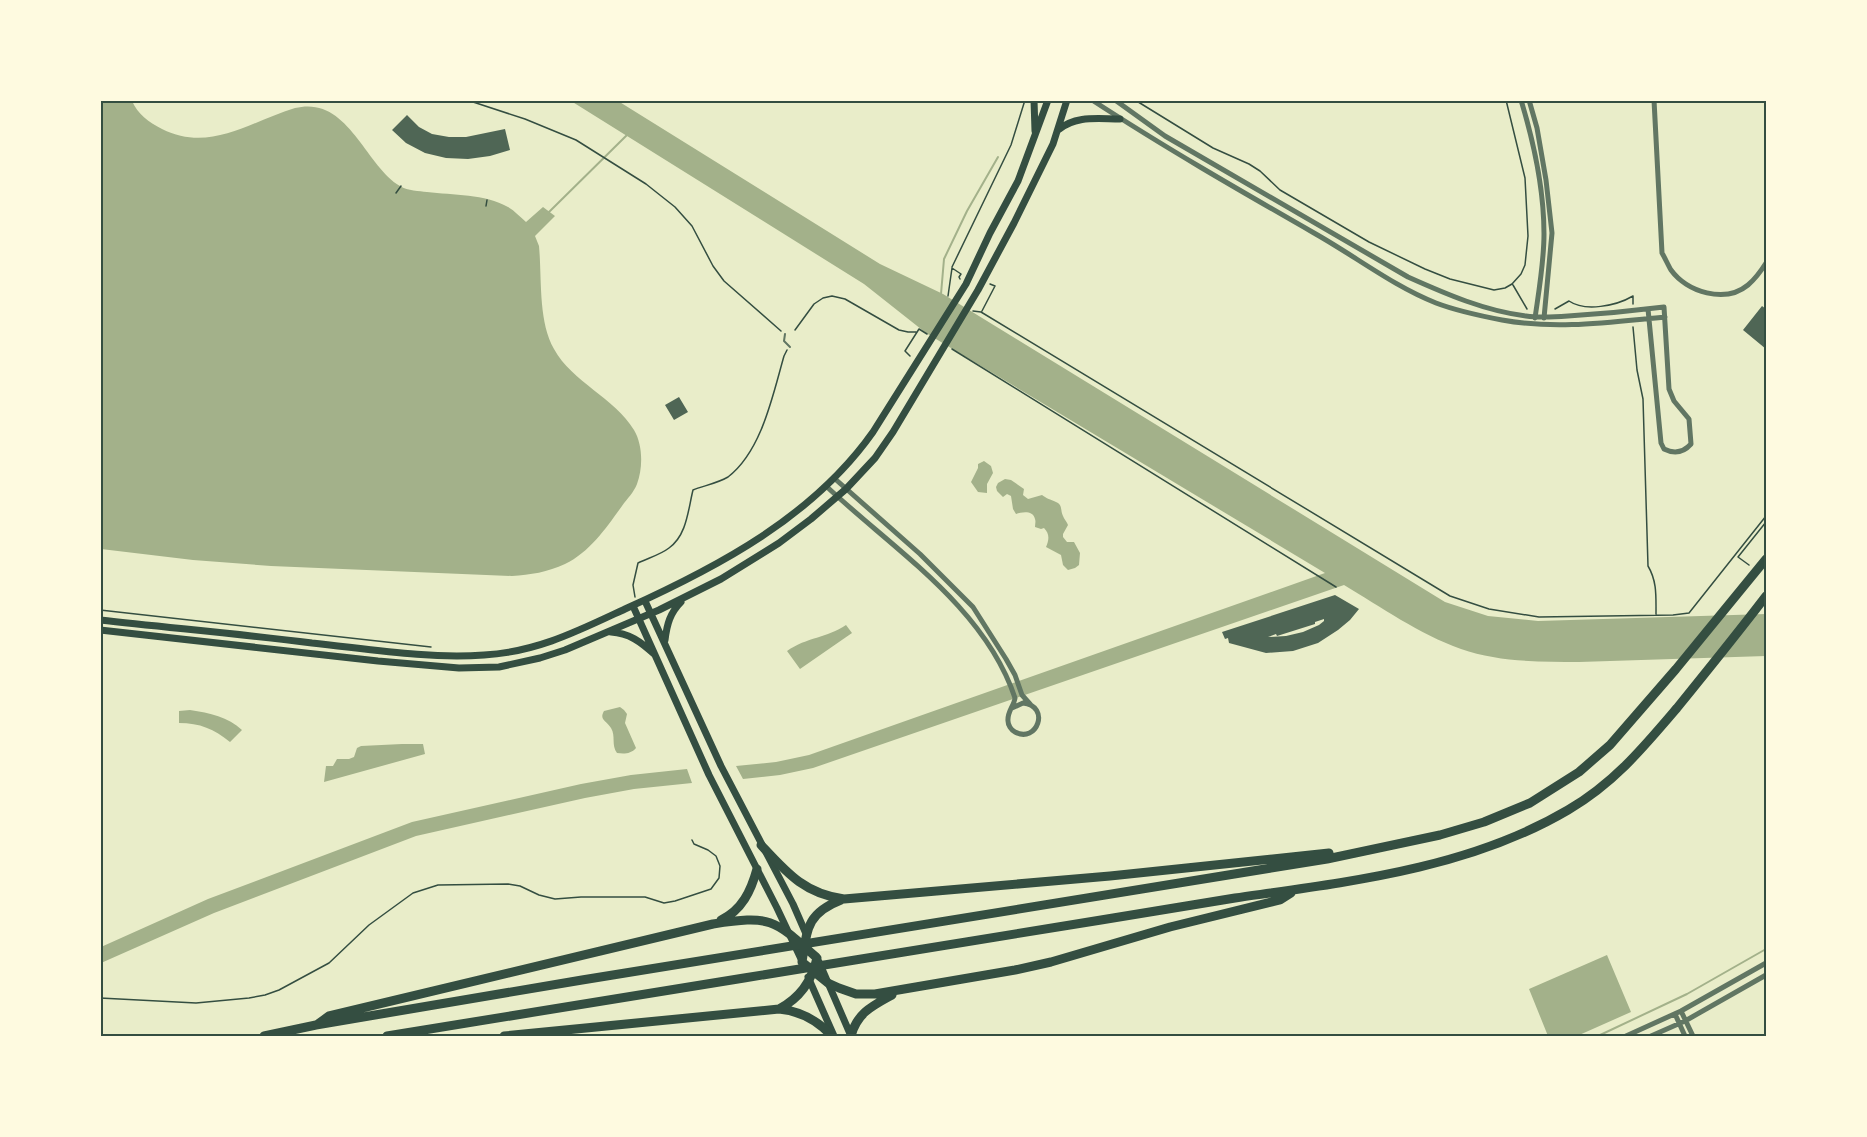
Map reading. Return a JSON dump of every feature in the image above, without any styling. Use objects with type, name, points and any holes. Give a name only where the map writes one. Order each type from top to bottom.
[{"type":"highway","points":[[264,1036],[316,1025],[582,980],[1268,870],[1390,847],[1484,822],[1530,803],[1579,772],[1610,745],[1767,559]]},
{"type":"highway","points":[[387,1036],[1296,890],[1399,871],[1501,842],[1543,824],[1592,795],[1625,768],[1706,673],[1767,596]]},
{"type":"highway","points":[[761,845],[806,887],[823,896],[844,899],[1110,876],[1390,847]]},
{"type":"highway","points":[[713,924],[732,914],[742,904],[750,890],[757,869]]},
{"type":"highway","points":[[844,899],[816,914],[810,922],[802,962],[812,976],[848,992],[872,995],[1051,962],[1170,927],[1280,900],[1296,890]]},
{"type":"highway","points":[[316,1025],[329,1016],[713,924],[742,920],[760,920],[776,924],[817,958],[812,976],[799,995],[778,1009]]},
{"type":"highway","points":[[851,1036],[860,1016],[879,1002],[903,991]]},
{"type":"highway","points":[[504,1036],[778,1009],[791,1010],[804,1015],[833,1036]]},
{"type":"main road","points":[[1034,100],[1035,136]]},
{"type":"main road","points":[[100,620],[369,650],[458,656],[484,655],[538,647],[566,637],[697,576],[745,547],[801,508],[859,453],[922,354],[964,282],[1018,181],[1048,100]]},
{"type":"main road","points":[[100,630],[378,662],[459,668],[499,667],[540,658],[609,632],[721,579],[779,543],[811,519],[846,489],[875,458],[978,290],[1014,223],[1058,130],[1067,100]]},
{"type":"main road","points":[[1058,130],[1068,122],[1076,120],[1120,119]]},
{"type":"main road","points":[[664,642],[668,619],[685,598]]},
{"type":"main road","points":[[645,601],[721,766],[793,904],[851,1036]]},
{"type":"main road","points":[[633,606],[709,774],[802,962]]},
{"type":"main road","points":[[609,632],[620,632],[631,636],[656,655]]},
{"type":"main road","points":[[369,650],[371,656],[378,662]]},
{"type":"main road","points":[[812,976],[833,1036]]},
{"type":"street","points":[[1092,100],[1120,119],[1416,294],[1438,304],[1503,320],[1544,325],[1589,324],[1665,317]]},
{"type":"street","points":[[1115,100],[1165,135],[1408,277],[1439,291],[1493,309],[1536,317],[1544,317],[1648,309],[1665,308],[1669,389],[1674,401],[1689,419],[1691,444],[1686,450],[1678,452],[1664,449],[1661,443],[1648,309]]},
{"type":"street","points":[[1521,100],[1530,129],[1540,180],[1544,233],[1534,324]]},
{"type":"street","points":[[1529,100],[1545,170],[1552,233],[1544,325]]},
{"type":"street","points":[[1654,100],[1662,253],[1672,271],[1684,283],[1706,293],[1724,295],[1737,292],[1747,286],[1767,263]]},
{"type":"street","points":[[826,486],[912,562],[965,613],[983,638],[1010,684],[1015,697],[1008,716],[1010,727],[1017,733],[1026,734],[1034,729],[1039,721],[1038,712],[1022,695],[1017,681],[986,626],[966,600],[920,554],[834,478]]},
{"type":"street","points":[[1012,708],[1019,704],[1031,705]]},
{"type":"street","points":[[1626,1036],[1678,1012],[1767,963]]},
{"type":"street","points":[[1651,1036],[1682,1022],[1767,975]]},
{"type":"street","points":[[1678,1012],[1685,1036]]},
{"type":"street","points":[[1682,1022],[1693,1036]]},
{"type":"lane","points":[[785,334],[784,341],[790,347]]},
{"type":"path","points":[[467,100],[525,119],[576,140],[646,184],[675,207],[692,226],[713,266],[724,281],[785,334]]},
{"type":"path","points":[[948,296],[952,268],[1011,145],[1025,100]]},
{"type":"path","points":[[1135,100],[1213,148],[1254,167],[1280,190],[1369,242],[1450,279],[1494,290],[1512,284],[1521,274],[1526,265],[1528,236],[1525,178],[1506,100]]},
{"type":"path","points":[[396,194],[400,186]]},
{"type":"path","points":[[486,206],[487,200]]},
{"type":"path","points":[[952,268],[961,274],[958,277],[964,282]]},
{"type":"path","points":[[981,312],[995,286],[988,284]]},
{"type":"path","points":[[1512,284],[1527,309]]},
{"type":"path","points":[[795,330],[816,302],[832,296],[845,299],[901,330],[917,331],[919,328],[929,335]]},
{"type":"path","points":[[1554,310],[1569,301],[1588,307],[1622,301],[1633,296]]},
{"type":"path","points":[[966,307],[975,313],[981,312],[1449,596],[1489,609],[1539,617],[1689,613],[1767,516]]},
{"type":"path","points":[[913,358],[905,351],[917,331]]},
{"type":"path","points":[[1633,333],[1643,399],[1648,566],[1656,586],[1656,615]]},
{"type":"path","points":[[635,598],[633,585],[638,563],[670,548],[679,538],[685,526],[693,490],[727,477],[747,456],[764,424],[784,356],[790,347]]},
{"type":"path","points":[[949,347],[1336,587]]},
{"type":"path","points":[[1738,557],[1767,522]]},
{"type":"path","points":[[100,610],[438,647]]},
{"type":"path","points":[[100,998],[196,1003],[249,998],[275,992],[329,963],[369,925],[407,896],[438,885],[508,884],[555,899],[646,897],[664,903],[675,901],[711,889],[719,878],[720,866],[716,856],[695,845],[692,840]]},
{"type":"shaded area","points":[[101,101],[132,101],[140,114],[162,129],[180,136],[197,138],[229,133],[295,108],[313,107],[329,112],[342,121],[387,176],[403,188],[489,200],[508,207],[526,222],[543,207],[555,216],[535,236],[539,246],[543,313],[549,338],[562,361],[571,371],[626,419],[637,436],[640,449],[640,471],[636,487],[597,539],[565,564],[539,573],[512,576],[271,566],[101,549]]},
{"type":"shaded area","points":[[571,101],[618,101],[880,264],[943,294],[1445,602],[1488,616],[1538,621],[1766,614],[1766,656],[1579,662],[1490,657],[1461,649],[1430,636],[1344,585],[813,768],[743,779],[736,766],[776,762],[809,755],[1325,573],[926,333],[864,284]]},
{"type":"shaded area","points":[[984,461],[991,466],[993,473],[987,484],[987,493],[978,492],[971,482],[978,464]]},
{"type":"shaded area","points":[[1005,479],[1011,480],[1024,489],[1023,495],[1028,499],[1042,495],[1060,505],[1068,525],[1063,537],[1067,542],[1074,542],[1080,553],[1079,565],[1068,570],[1063,565],[1061,555],[1046,547],[1048,535],[1044,528],[1035,527],[1034,516],[1024,512],[1016,514],[1011,496],[1007,494],[1003,497],[997,491],[998,483]]},
{"type":"shaded area","points":[[846,625],[852,633],[800,669],[787,651],[794,646],[832,633]]},
{"type":"shaded area","points":[[620,707],[627,714],[625,723],[636,748],[627,753],[617,753],[612,731],[602,716],[604,711]]},
{"type":"shaded area","points":[[190,710],[218,716],[242,730],[230,742],[206,728],[179,723],[179,711]]},
{"type":"shaded area","points":[[423,744],[425,754],[324,782],[326,766],[333,766],[337,759],[354,757],[357,748],[361,746]]},
{"type":"shaded area","points":[[687,769],[692,783],[634,789],[585,798],[416,836],[214,913],[101,963],[101,947],[208,899],[412,822],[581,784],[631,775]]},
{"type":"shaded area","points":[[1607,955],[1631,1012],[1577,1036],[1548,1036],[1529,989]]},
{"type":"building","points":[[407,115],[419,127],[432,134],[449,137],[466,137],[505,129],[510,150],[468,159],[446,158],[425,153],[406,143],[392,130]]},
{"type":"building","points":[[1762,306],[1766,309],[1766,349],[1743,330]]},
{"type":"building","points":[[679,397],[688,412],[674,420],[665,405]]},
{"type":"building","points":[[1335,595],[1359,609],[1338,630],[1318,643],[1293,651],[1266,653],[1229,643],[1228,638],[1225,639],[1222,632]],"holes":[[[1324,619],[1303,632],[1286,636],[1268,637],[1315,624]]]},
{"type":"waterway","points":[[549,212],[628,134]]},
{"type":"waterway","points":[[941,294],[944,259],[967,211],[998,157]]},
{"type":"waterway","points":[[1598,1036],[1687,994],[1766,949]]}]
